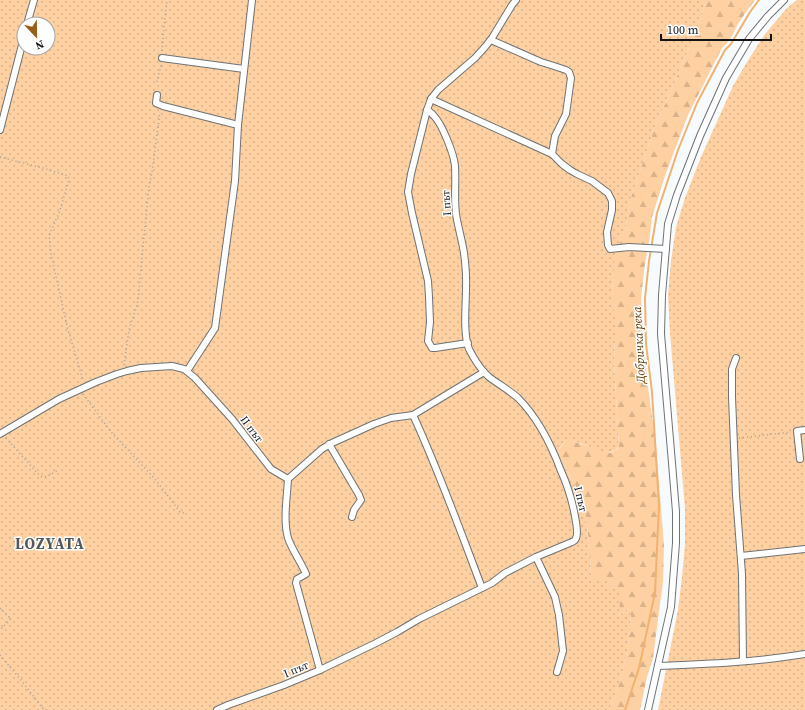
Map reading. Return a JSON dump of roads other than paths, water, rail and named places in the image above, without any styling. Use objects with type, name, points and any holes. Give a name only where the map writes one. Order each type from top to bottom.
[{"type":"street","points":[[30,16],[34,0]]},
{"type":"street","points":[[1,433],[60,399],[123,372],[141,368],[172,366],[187,371],[215,328],[235,181],[238,125],[252,0]]},
{"type":"street","points":[[468,344],[432,348],[428,341],[430,322],[428,282],[408,192],[410,174],[426,119],[427,110],[432,99],[438,90],[475,58],[491,40],[516,0]]},
{"type":"street","points":[[648,710],[671,607],[676,543],[676,512],[673,470],[661,334],[662,295],[668,224],[677,195],[700,136],[726,78],[749,39],[768,16],[784,0]]},
{"type":"street","points":[[491,40],[540,62],[569,72],[571,78],[566,114],[555,136],[552,154]]},
{"type":"street","points":[[0,130],[19,56]]},
{"type":"street","points":[[162,58],[244,69]]},
{"type":"street","points":[[157,95],[156,103],[163,106],[238,125]]},
{"type":"street","points":[[432,99],[552,154],[570,170],[608,193],[612,201],[612,210],[607,232],[608,245],[610,249],[633,247],[666,249]]},
{"type":"street","name":"І път","points":[[217,710],[320,670],[376,643],[419,619],[482,588],[505,573],[536,557],[572,542],[577,538],[569,489],[542,430],[533,415],[517,397],[484,372],[469,349],[466,340],[466,276],[464,253],[456,216],[455,166],[453,156],[443,130],[435,116],[427,110]]},
{"type":"street","points":[[736,358],[732,369],[736,502],[743,589],[744,662]]},
{"type":"street","name":"ІІ път","points":[[187,371],[232,419],[270,468],[288,479]]},
{"type":"street","points":[[320,670],[296,583],[297,579],[306,574],[290,542],[286,524],[288,479],[329,444],[355,431],[391,418],[413,415],[484,372]]},
{"type":"street","points":[[413,415],[450,502],[482,588]]},
{"type":"street","points":[[800,459],[797,431],[805,430]]},
{"type":"street","points":[[329,444],[344,467],[361,500],[352,516]]},
{"type":"street","points":[[740,556],[805,549]]},
{"type":"street","points":[[536,557],[555,597],[559,615],[563,651],[557,672]]},
{"type":"street","points":[[658,666],[744,662],[805,654]]},
{"type":"waterway","name":"Добричка река","points":[[625,710],[639,668],[655,593],[659,505],[652,392],[646,344],[645,298],[649,261],[657,213],[678,150],[697,103],[725,50],[731,44],[759,0]]},
{"type":"district","name":"LOZYATA","points":[[50,544]]}]
